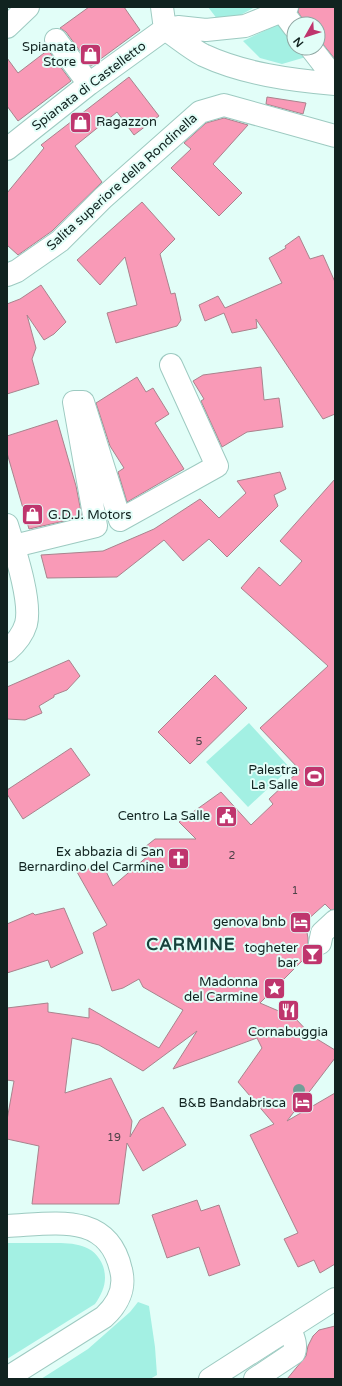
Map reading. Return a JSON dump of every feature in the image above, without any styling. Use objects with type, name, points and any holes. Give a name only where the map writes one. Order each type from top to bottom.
[{"type":"street","points":[[7,27],[28,7]]},
{"type":"street","points":[[162,7],[165,29],[202,54],[234,66],[274,76],[335,84]]},
{"type":"street","points":[[165,29],[178,27],[206,30],[245,26],[285,13]]},
{"type":"street","name":"Spianata di Castelletto","points":[[9,142],[165,29]]},
{"type":"street","points":[[56,40],[89,84]]},
{"type":"street","points":[[317,56],[335,79]]},
{"type":"street","name":"Salita superiore della Rondinella","points":[[7,275],[17,271],[60,241],[103,198],[200,112],[224,105],[335,136]]},
{"type":"street","points":[[14,546],[96,526],[74,402],[83,402],[120,520],[217,466],[171,366]]},
{"type":"street","points":[[7,525],[14,546],[26,598],[26,623],[14,645],[7,651]]},
{"type":"street","points":[[320,943],[322,933],[335,921]]},
{"type":"street","points":[[7,1226],[67,1223],[94,1230],[108,1240],[114,1249],[122,1273],[122,1284],[121,1294],[116,1303],[104,1317],[7,1378]]},
{"type":"street","points":[[210,1379],[335,1299]]},
{"type":"street","points":[[255,1379],[294,1353],[296,1348],[290,1329]]},
{"type":"green space","points":[[208,7],[255,7],[237,17],[218,20]]},
{"type":"green space","points":[[279,24],[286,33],[286,56],[306,57],[282,64],[260,58],[243,41]]},
{"type":"green space","points":[[249,723],[290,768],[248,807],[206,762]]},
{"type":"green space","points":[[7,1243],[65,1243],[87,1248],[94,1252],[99,1258],[103,1266],[105,1281],[102,1291],[95,1304],[7,1359]]},
{"type":"green space","points":[[138,1302],[149,1306],[155,1347],[157,1375],[150,1379],[41,1379],[88,1349],[130,1312]]},
{"type":"building","points":[[89,7],[124,7],[140,30],[91,66],[66,32],[60,28]]},
{"type":"building","points":[[299,7],[335,7],[335,59],[326,48],[326,16],[301,16],[298,12]]},
{"type":"building","points":[[48,50],[71,81],[18,121],[7,106],[7,58],[18,73]]},
{"type":"building","points":[[129,77],[159,116],[134,135],[117,112],[75,146],[102,182],[52,231],[18,255],[7,245],[7,193],[44,148],[41,145]]},
{"type":"building","points":[[267,97],[306,103],[303,114],[266,104]]},
{"type":"building","points":[[224,118],[248,125],[213,164],[242,193],[219,216],[171,168],[191,149],[184,143],[206,123]]},
{"type":"building","points":[[142,202],[175,239],[160,254],[171,294],[175,293],[181,320],[177,326],[116,343],[107,313],[137,305],[125,257],[100,285],[77,260]]},
{"type":"building","points":[[299,236],[310,259],[323,255],[335,282],[335,414],[323,419],[256,319],[257,328],[232,333],[224,313],[205,321],[199,305],[218,296],[225,308],[282,283],[269,258],[286,248],[285,246]]},
{"type":"building","points":[[41,285],[66,322],[54,334],[44,340],[27,315],[36,348],[32,359],[39,384],[7,394],[7,304],[20,299]]},
{"type":"building","points":[[261,367],[264,400],[279,398],[283,427],[247,432],[222,447],[201,401],[204,399],[193,381],[203,375]]},
{"type":"building","points":[[137,377],[146,392],[153,388],[169,414],[155,423],[184,469],[127,502],[118,472],[124,468],[110,446],[96,403]]},
{"type":"building","points":[[57,420],[76,486],[82,517],[29,529],[7,453],[7,436]]},
{"type":"building","points":[[280,472],[286,489],[274,495],[278,506],[227,557],[209,539],[183,561],[164,540],[117,577],[47,578],[41,555],[103,551],[154,529],[200,499],[219,518],[246,493],[237,481]]},
{"type":"building","points":[[335,479],[335,909],[331,910],[325,904],[305,922],[308,947],[311,952],[260,1003],[295,1018],[312,1036],[335,1050],[335,1058],[287,1121],[335,1093],[335,1264],[320,1273],[314,1260],[298,1267],[284,1239],[298,1233],[250,1135],[274,1124],[238,1082],[262,1048],[257,1038],[173,1069],[197,1031],[143,1071],[99,1045],[72,1038],[65,1093],[111,1078],[132,1121],[130,1137],[140,1120],[163,1107],[186,1145],[143,1171],[127,1143],[119,1204],[32,1204],[39,1146],[7,1139],[7,1120],[14,1081],[7,1080],[7,1008],[48,1003],[48,1012],[89,1018],[89,1008],[159,1048],[183,1010],[143,987],[139,979],[123,988],[112,991],[93,933],[107,925],[77,872],[103,865],[113,886],[149,855],[145,847],[155,839],[196,839],[179,822],[221,792],[251,825],[273,804],[269,799],[300,770],[260,728],[328,666],[241,588],[259,567],[280,586],[302,561],[280,541]]},
{"type":"building","points":[[69,660],[80,676],[67,690],[54,695],[54,697],[39,706],[42,713],[25,720],[7,719],[7,687]]},
{"type":"building","points":[[215,675],[247,708],[190,764],[158,732]]},
{"type":"building","points":[[71,748],[90,775],[23,819],[7,794],[7,790]]},
{"type":"building","points":[[64,908],[83,953],[51,968],[48,960],[7,973],[7,924],[33,913],[35,915]]},
{"type":"building","points":[[197,1200],[201,1211],[219,1205],[240,1265],[209,1276],[199,1247],[167,1258],[152,1215]]},
{"type":"building","points":[[335,1326],[335,1379],[287,1379],[306,1356],[308,1346],[313,1336],[319,1330]]},
{"type":"place","name":"Spianata Store","points":[[91,54]]},
{"type":"place","name":"Ragazzon","points":[[80,122]]},
{"type":"place","name":"G.D.J. Motors","points":[[32,515]]},
{"type":"place","name":"Palestra La Salle","points":[[314,777]]},
{"type":"place","name":"Centro La Salle","points":[[226,816]]},
{"type":"place","name":"Ex abbazia di San Bernardino del Carmine","points":[[179,859]]},
{"type":"place","name":"genova bnb","points":[[301,922]]},
{"type":"place","name":"togheter bar","points":[[313,955]]},
{"type":"place","name":"Madonna del Carmine","points":[[274,989]]},
{"type":"place","name":"Cornabuggia","points":[[288,1010]]},
{"type":"place","name":"B&B Bandabrisca","points":[[302,1103]]},
{"type":"district","name":"CARMINE","points":[[191,944]]}]
